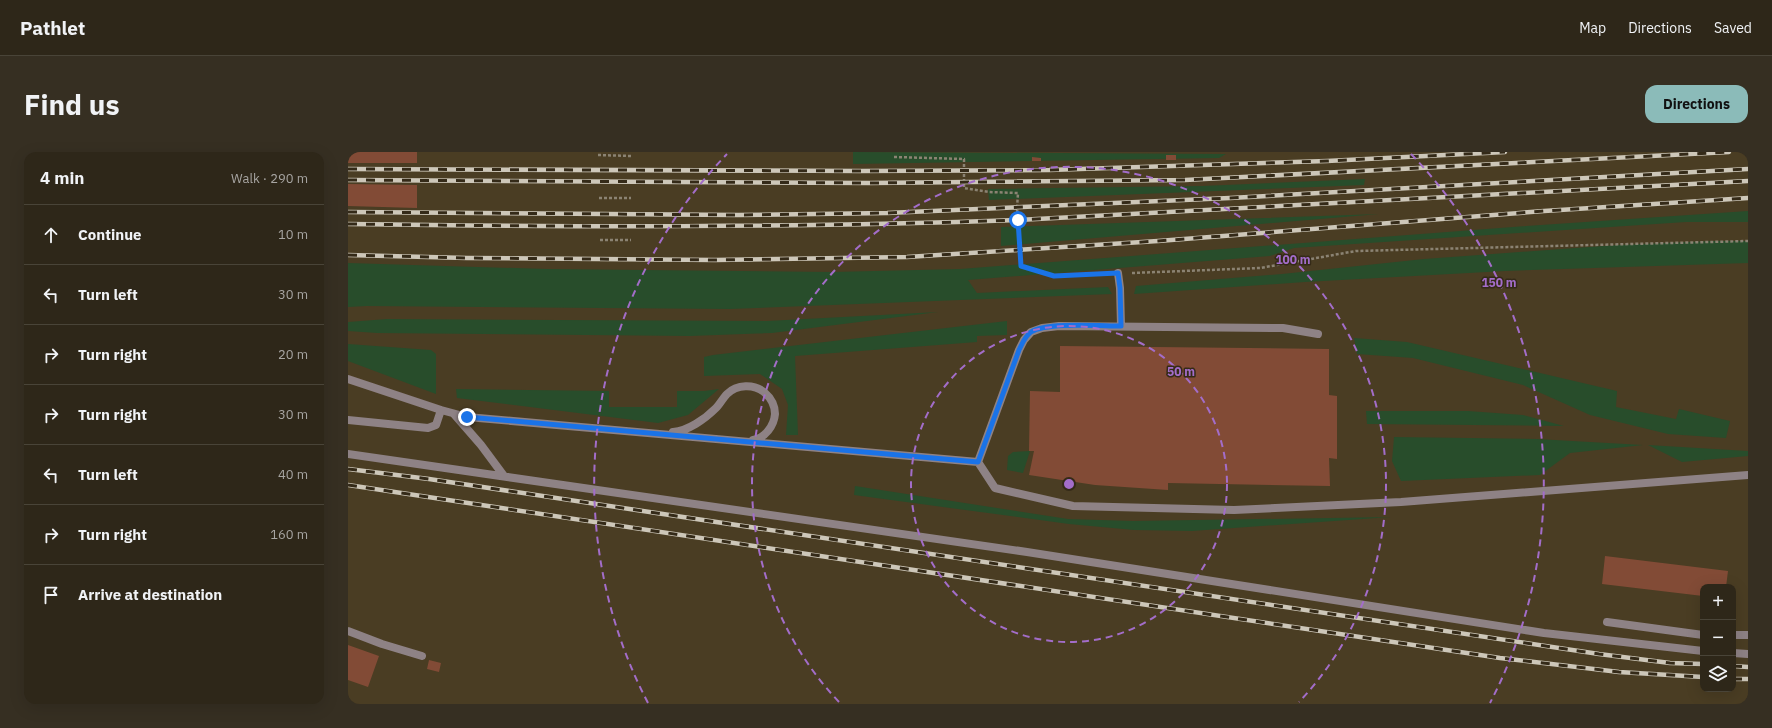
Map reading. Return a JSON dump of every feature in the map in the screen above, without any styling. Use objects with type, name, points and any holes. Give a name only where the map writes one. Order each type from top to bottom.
[{"type":"lane","points":[[1118,273],[1121,326]]},
{"type":"lane","points":[[978,462],[1019,350],[1024,340],[1031,332],[1042,328],[1059,326],[1121,326],[1283,328],[1318,334]]},
{"type":"lane","points":[[348,379],[441,410],[467,417],[978,462]]},
{"type":"lane","points":[[657,433],[677,432],[685,429],[715,409],[728,394],[735,389],[744,386],[761,390],[768,396],[773,404],[775,412],[774,422],[770,430],[755,440],[746,441]]},
{"type":"lane","points":[[348,420],[428,428],[436,425],[441,410]]},
{"type":"lane","points":[[454,414],[481,445],[504,476]]},
{"type":"lane","points":[[348,454],[1027,552],[1544,633],[1700,651]]},
{"type":"lane","points":[[978,462],[995,488],[1073,506],[1191,510],[1249,509],[1401,502],[1748,475]]},
{"type":"lane","points":[[1607,622],[1700,634]]},
{"type":"lane","points":[[348,631],[382,644],[422,656]]},
{"type":"lane","points":[[1736,635],[1748,635]]},
{"type":"lane","points":[[1736,653],[1748,654]]},
{"type":"path","points":[[598,156],[632,156]]},
{"type":"path","points":[[894,157],[964,159],[964,188],[989,192],[1018,193],[1017,208],[1021,266],[1054,276],[1260,268],[1356,251],[1748,241]]},
{"type":"path","points":[[599,198],[631,198]]},
{"type":"path","points":[[600,240],[631,240]]},
{"type":"shaded area","points":[[348,152],[1748,152],[1748,704],[348,704]]},
{"type":"green space","points":[[853,152],[1226,154],[1219,158],[853,164]]},
{"type":"green space","points":[[1365,179],[1364,185],[989,200],[988,189],[1202,186]]},
{"type":"green space","points":[[1748,211],[1748,222],[1686,222],[1294,248],[1270,256],[968,280],[977,293],[1108,287],[1112,294],[730,309],[348,307],[348,263],[547,269],[832,272],[960,269],[1526,226]]},
{"type":"green space","points":[[1379,214],[1001,246],[1001,227]]},
{"type":"green space","points":[[1748,241],[1748,263],[1505,271],[1305,282],[1134,294],[1136,286],[1282,274],[1424,259],[1617,245]]},
{"type":"green space","points":[[938,312],[772,333],[690,336],[377,333],[348,331],[348,322],[387,319],[767,321]]},
{"type":"green space","points":[[1007,321],[1007,335],[977,336],[977,342],[795,356],[798,435],[786,435],[788,405],[782,389],[760,374],[704,376],[704,357],[713,355]]},
{"type":"green space","points":[[1354,338],[1407,342],[1617,391],[1616,407],[1676,419],[1679,409],[1730,421],[1726,438],[1668,434],[1590,415],[1523,385],[1413,358],[1357,354]]},
{"type":"green space","points":[[348,344],[431,350],[436,354],[436,394],[348,361]]},
{"type":"green space","points":[[456,389],[609,391],[609,407],[677,407],[677,391],[704,391],[719,389],[688,415],[658,423],[457,398]]},
{"type":"green space","points":[[1366,411],[1468,411],[1523,415],[1564,426],[1367,424]]},
{"type":"green space","points":[[1394,437],[1537,439],[1643,445],[1570,453],[1540,475],[1401,481],[1392,461]]},
{"type":"green space","points":[[1648,445],[1748,451],[1748,456],[1682,462]]},
{"type":"green space","points":[[1030,451],[1023,473],[1007,470],[1008,456],[1013,452]]},
{"type":"green space","points":[[855,486],[1068,519],[1133,521],[1391,517],[1192,531],[1134,530],[1069,524],[854,495]]},
{"type":"building","points":[[348,152],[417,152],[417,163],[348,163]]},
{"type":"building","points":[[1166,155],[1176,155],[1176,160],[1166,160]]},
{"type":"building","points":[[1032,157],[1041,158],[1041,161],[1032,161]]},
{"type":"building","points":[[348,184],[417,185],[417,208],[348,206]]},
{"type":"building","points":[[1060,346],[1329,349],[1329,395],[1337,396],[1337,459],[1329,458],[1330,486],[1168,483],[1168,490],[1095,485],[1029,475],[1034,451],[1029,451],[1030,391],[1060,392]]},
{"type":"building","points":[[1605,556],[1728,571],[1726,584],[1700,584],[1700,596],[1602,584]]},
{"type":"building","points":[[348,645],[379,656],[368,687],[348,680]]},
{"type":"building","points":[[429,660],[441,663],[439,672],[427,669]]},
{"type":"railway","points":[[348,169],[860,171],[1049,170],[1327,161],[1505,152]]},
{"type":"railway","points":[[348,180],[870,183],[1185,180],[1729,152]]},
{"type":"railway","points":[[348,212],[738,215],[887,213],[1230,198],[1748,169]]},
{"type":"railway","points":[[348,224],[683,226],[934,223],[1018,220],[1748,181]]},
{"type":"railway","points":[[348,255],[467,258],[715,260],[907,257],[1158,241],[1544,211],[1748,198]]},
{"type":"railway","points":[[348,469],[429,479],[1599,654],[1670,663],[1700,664]]},
{"type":"railway","points":[[348,485],[1500,658],[1619,672],[1700,677]]},
{"type":"railway","points":[[1736,666],[1748,667]]},
{"type":"railway","points":[[1736,679],[1748,679]]},
{"type":"route","points":[[467,417],[978,462],[1019,350],[1024,340],[1031,332],[1042,328],[1059,326],[1121,326],[1118,273],[1054,276],[1021,266],[1018,220]]}]
